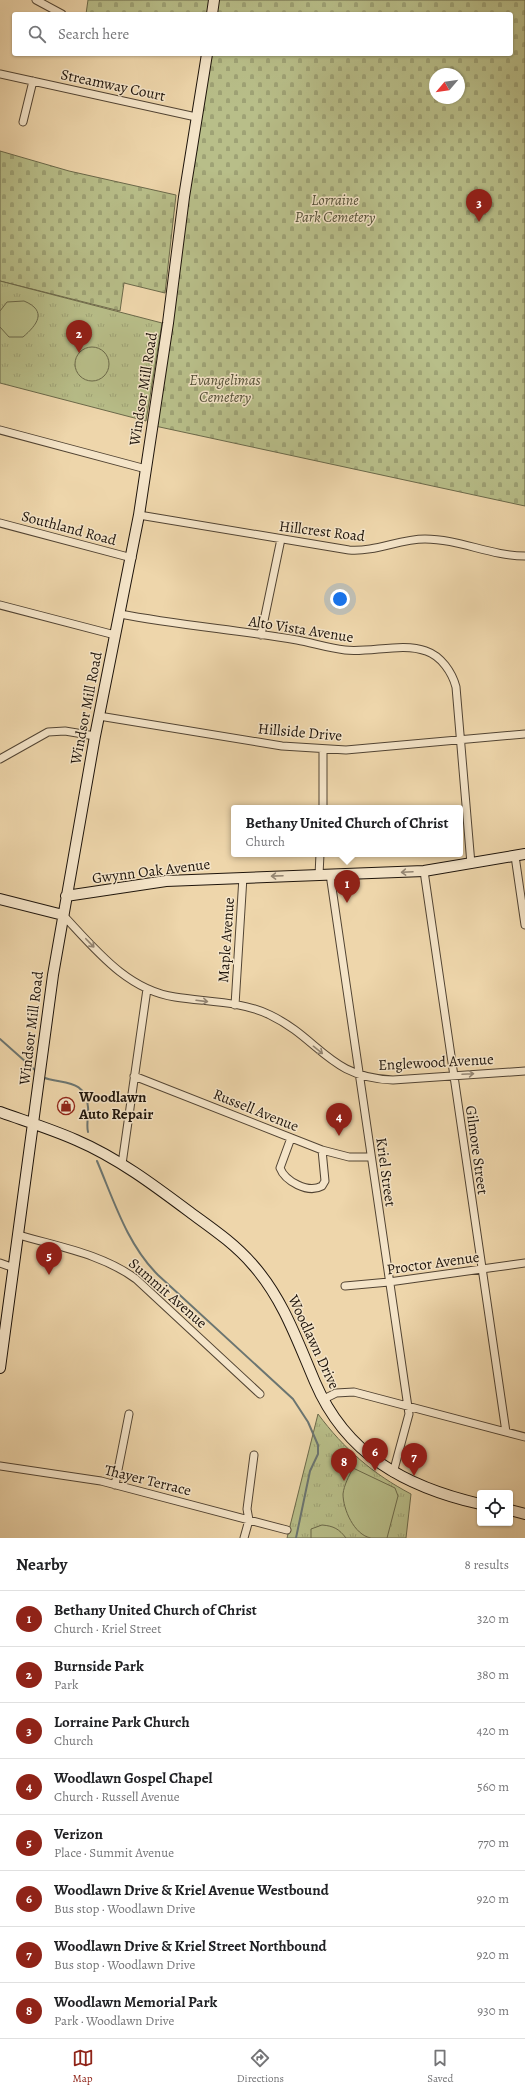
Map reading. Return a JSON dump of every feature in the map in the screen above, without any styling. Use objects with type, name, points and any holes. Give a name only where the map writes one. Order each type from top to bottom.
[{"type":"main road","points":[[212,12],[214,0]]},
{"type":"main road","name":"Windsor Mill Road","points":[[0,1368],[34,1124],[52,974],[95,736],[140,515],[168,324],[184,197],[206,56]]},
{"type":"main road","name":"Gwynn Oak Avenue","points":[[66,896],[166,881],[424,871],[520,855]]},
{"type":"main road","points":[[0,899],[63,915],[78,900],[95,892]]},
{"type":"main road","name":"Woodlawn Drive","points":[[0,1112],[77,1140],[122,1164],[225,1237],[253,1264],[279,1300],[324,1399],[333,1415],[356,1443],[393,1473],[419,1486],[477,1503]]},
{"type":"main road","points":[[513,1511],[525,1514]]},
{"type":"street","points":[[36,0],[58,12]]},
{"type":"street","name":"Streamway Court","points":[[0,74],[196,117]]},
{"type":"street","points":[[23,122],[33,81]]},
{"type":"street","points":[[0,430],[146,468]]},
{"type":"street","name":"Hillcrest Road","points":[[140,515],[361,551],[415,540],[441,540],[505,554],[525,556]]},
{"type":"street","name":"Southland Road","points":[[0,523],[132,558]]},
{"type":"street","points":[[261,635],[281,539]]},
{"type":"street","points":[[0,605],[115,635]]},
{"type":"street","name":"Alto Vista Avenue","points":[[120,614],[171,624],[201,626],[356,651],[411,648],[428,651],[443,663],[454,678],[461,739],[471,864]]},
{"type":"street","name":"Hillside Drive","points":[[99,716],[282,746],[323,750],[346,750],[525,734]]},
{"type":"street","points":[[0,759],[48,732],[64,731],[95,736]]},
{"type":"street","points":[[323,750],[323,805]]},
{"type":"street","points":[[520,855],[525,925]]},
{"type":"street","points":[[319,875],[320,857]]},
{"type":"street","name":"Gilmore Street","points":[[424,871],[506,1432]]},
{"type":"street","name":"Kriel Street","points":[[330,874],[409,1414],[393,1473]]},
{"type":"street","name":"Maple Avenue","points":[[235,1005],[243,877]]},
{"type":"street","name":"Englewood Avenue","points":[[63,915],[114,967],[147,989],[174,997],[235,1005],[271,1015],[295,1031],[335,1063],[359,1075],[393,1080],[525,1071]]},
{"type":"street","points":[[122,1164],[147,989]]},
{"type":"street","name":"Russell Avenue","points":[[134,1076],[322,1150],[349,1157],[371,1157]]},
{"type":"street","points":[[291,1138],[280,1168],[288,1180],[312,1190],[322,1186],[324,1181],[322,1150]]},
{"type":"street","name":"Summit Avenue","points":[[19,1235],[97,1258],[122,1269],[136,1279],[260,1394]]},
{"type":"street","name":"Proctor Avenue","points":[[345,1286],[390,1282],[525,1263]]},
{"type":"street","points":[[0,1264],[14,1268]]},
{"type":"street","points":[[324,1399],[336,1393],[350,1392],[525,1437]]},
{"type":"street","points":[[115,1485],[129,1414]]},
{"type":"street","points":[[244,1538],[249,1520],[247,1509],[254,1455]]},
{"type":"street","name":"Thayer Terrace","points":[[0,1466],[115,1485],[287,1530]]},
{"type":"green space","points":[[88,0],[210,0],[208,12],[86,12]]},
{"type":"green space","name":"Lorraine Park Cemetery","points":[[218,0],[525,0],[525,506],[155,426],[209,56],[513,56],[513,12],[216,12]]},
{"type":"green space","points":[[0,151],[69,171],[176,195],[165,293],[124,283],[120,311],[0,281]]},
{"type":"green space","points":[[0,281],[162,323],[146,421],[0,383]]},
{"type":"green space","points":[[24,301],[36,309],[38,318],[36,323],[23,337],[9,337],[0,327],[0,311],[7,302]]},
{"type":"green space","points":[[89,347],[95,347],[99,348],[106,354],[109,364],[108,371],[102,378],[95,381],[89,381],[85,380],[78,374],[75,367],[75,361],[76,357],[82,350]]},
{"type":"green space","points":[[318,1414],[338,1438],[360,1460],[384,1478],[411,1494],[406,1538],[287,1538]]},
{"type":"green space","points":[[353,1468],[395,1488],[398,1496],[387,1538],[371,1538],[365,1536],[359,1532],[347,1514],[343,1494]]},
{"type":"green space","points":[[322,1525],[336,1528],[346,1538],[311,1538],[311,1529]]},
{"type":"waterway","points":[[0,1039],[36,1071]]},
{"type":"waterway","points":[[42,1077],[72,1084],[83,1091],[88,1107],[88,1132]]},
{"type":"waterway","points":[[97,1161],[122,1221],[147,1263],[158,1275],[293,1399],[308,1422],[318,1445],[318,1454],[310,1471],[296,1538]]},
{"type":"place","name":"Lorraine Park Church","points":[[479,222]]},
{"type":"place","name":"Burnside Park","points":[[79,353]]},
{"type":"place","name":"Bethany United Church of Christ","points":[[347,903]]},
{"type":"place","name":"Woodlawn Auto Repair","points":[[66,1106]]},
{"type":"place","name":"Woodlawn Gospel Chapel","points":[[339,1136]]},
{"type":"place","name":"Verizon","points":[[49,1275]]},
{"type":"place","name":"Woodlawn Drive & Kriel Avenue Westbound","points":[[375,1471]]},
{"type":"place","name":"Woodlawn Drive & Kriel Street Northbound","points":[[414,1476]]},
{"type":"place","name":"Woodlawn Memorial Park","points":[[344,1481]]},
{"type":"park label","name":"Evangelimas Cemetery","points":[[225,388]]}]
